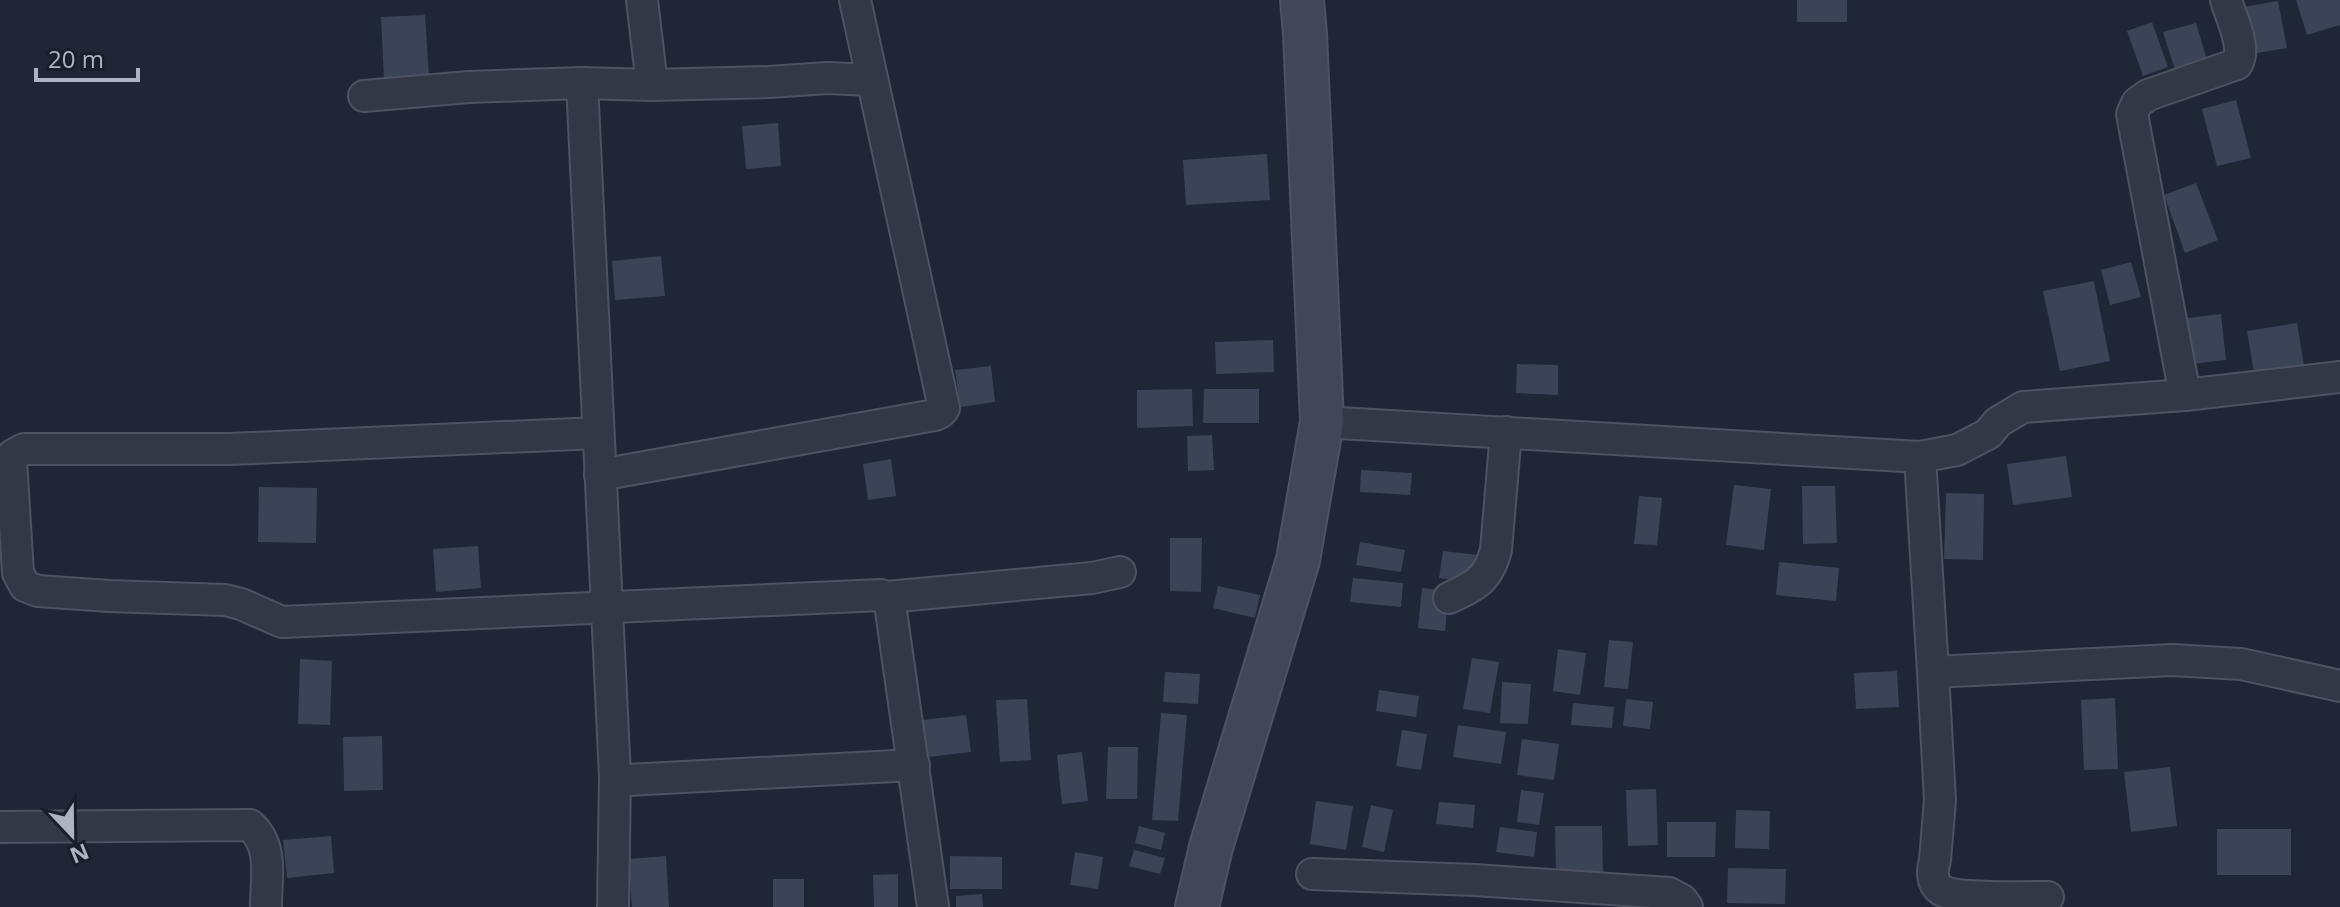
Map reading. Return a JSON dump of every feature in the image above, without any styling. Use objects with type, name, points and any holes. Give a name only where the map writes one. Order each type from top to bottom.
[{"type":"street","points":[[642,0],[652,85]]},
{"type":"street","points":[[600,475],[941,412],[944,408],[855,0]]},
{"type":"street","points":[[1197,907],[1211,847],[1298,560],[1322,422],[1302,0]]},
{"type":"street","points":[[2185,395],[2132,114],[2137,103],[2148,95],[2233,66],[2240,60],[2240,48],[2226,0]]},
{"type":"street","points":[[364,96],[469,87],[582,83],[652,85],[827,78],[872,80]]},
{"type":"street","points":[[582,83],[615,777],[613,907]]},
{"type":"street","points":[[1322,422],[1920,457],[1957,450],[1988,434],[1998,422],[2023,407],[2185,395],[2340,377]]},
{"type":"street","points":[[1449,598],[1471,587],[1491,568],[1496,550],[1506,432]]},
{"type":"street","points":[[598,433],[230,449],[24,449],[5,460],[17,571],[22,583],[32,589],[109,596],[225,600],[282,622],[887,597],[1092,578],[1120,572]]},
{"type":"street","points":[[1920,457],[1940,800],[1933,878],[1941,890],[1959,894],[2048,897]]},
{"type":"street","points":[[887,597],[933,907]]},
{"type":"street","points":[[1933,672],[2172,660],[2241,664],[2340,686]]},
{"type":"street","points":[[615,777],[627,780],[914,765]]},
{"type":"street","points":[[0,827],[250,825],[261,835],[266,851],[266,907]]},
{"type":"street","points":[[1312,874],[1475,880],[1669,893],[1682,900],[1687,907]]},
{"type":"building","points":[[1797,0],[1847,0],[1847,22],[1797,22]]},
{"type":"building","points":[[2296,0],[2340,0],[2340,25],[2307,35]]},
{"type":"building","points":[[2278,1],[2287,48],[2251,54],[2243,7]]},
{"type":"building","points":[[425,15],[429,77],[384,79],[381,17]]},
{"type":"building","points":[[2152,22],[2168,67],[2143,76],[2127,31]]},
{"type":"building","points":[[2196,23],[2207,60],[2175,70],[2163,32]]},
{"type":"building","points":[[2236,100],[2251,158],[2217,166],[2202,109]]},
{"type":"building","points":[[778,123],[781,166],[746,169],[742,126]]},
{"type":"building","points":[[1267,154],[1270,200],[1186,205],[1183,160]]},
{"type":"building","points":[[2196,183],[2218,240],[2185,253],[2164,195]]},
{"type":"building","points":[[661,256],[665,296],[615,300],[612,261]]},
{"type":"building","points":[[2131,262],[2141,297],[2110,305],[2101,270]]},
{"type":"building","points":[[2094,281],[2110,361],[2060,371],[2043,291]]},
{"type":"building","points":[[2221,314],[2226,360],[2183,365],[2179,319]]},
{"type":"building","points":[[2297,323],[2304,365],[2254,373],[2247,331]]},
{"type":"building","points":[[1273,340],[1274,372],[1216,374],[1215,342]]},
{"type":"building","points":[[1517,364],[1558,365],[1558,395],[1516,393]]},
{"type":"building","points":[[991,366],[995,402],[960,407],[955,370]]},
{"type":"building","points":[[1192,389],[1193,426],[1137,428],[1137,390]]},
{"type":"building","points":[[1204,389],[1259,389],[1259,423],[1203,423]]},
{"type":"building","points":[[1212,435],[1214,470],[1188,471],[1187,436]]},
{"type":"building","points":[[2066,456],[2072,497],[2013,505],[2007,464]]},
{"type":"building","points":[[891,459],[896,496],[868,500],[863,464]]},
{"type":"building","points":[[1361,470],[1412,473],[1410,495],[1360,492]]},
{"type":"building","points":[[1734,485],[1771,489],[1764,550],[1726,545]]},
{"type":"building","points":[[1802,486],[1835,486],[1837,543],[1803,544]]},
{"type":"building","points":[[259,487],[317,488],[316,543],[258,542]]},
{"type":"building","points":[[1946,493],[1984,494],[1983,560],[1944,559]]},
{"type":"building","points":[[1639,496],[1662,498],[1657,545],[1634,544]]},
{"type":"building","points":[[1170,538],[1202,538],[1201,592],[1170,591]]},
{"type":"building","points":[[1360,542],[1405,550],[1401,572],[1356,565]]},
{"type":"building","points":[[478,546],[481,588],[436,592],[433,549]]},
{"type":"building","points":[[1443,551],[1479,555],[1476,583],[1439,578]]},
{"type":"building","points":[[1779,562],[1839,568],[1836,601],[1776,595]]},
{"type":"building","points":[[1353,578],[1403,583],[1401,607],[1350,602]]},
{"type":"building","points":[[1218,586],[1260,595],[1255,618],[1213,608]]},
{"type":"building","points":[[1422,588],[1449,591],[1445,631],[1418,628]]},
{"type":"building","points":[[1609,640],[1633,642],[1628,689],[1604,687]]},
{"type":"building","points":[[1558,649],[1586,653],[1580,695],[1553,691]]},
{"type":"building","points":[[1472,658],[1499,662],[1490,713],[1463,709]]},
{"type":"building","points":[[300,659],[332,661],[330,725],[298,724]]},
{"type":"building","points":[[1897,671],[1899,707],[1856,709],[1854,673]]},
{"type":"building","points":[[1165,672],[1200,674],[1198,704],[1163,702]]},
{"type":"building","points":[[1502,682],[1531,684],[1528,724],[1500,723]]},
{"type":"building","points":[[1379,690],[1419,696],[1416,717],[1376,711]]},
{"type":"building","points":[[2115,698],[2118,769],[2084,770],[2081,700]]},
{"type":"building","points":[[1027,699],[1031,760],[1000,762],[996,700]]},
{"type":"building","points":[[1626,699],[1653,702],[1650,729],[1623,726]]},
{"type":"building","points":[[1573,703],[1614,707],[1612,728],[1571,725]]},
{"type":"building","points":[[1161,713],[1187,715],[1178,821],[1152,820]]},
{"type":"building","points":[[966,715],[971,752],[928,757],[923,720]]},
{"type":"building","points":[[1458,725],[1506,732],[1501,764],[1453,757]]},
{"type":"building","points":[[1402,730],[1427,734],[1421,770],[1396,766]]},
{"type":"building","points":[[382,736],[383,790],[344,791],[343,737]]},
{"type":"building","points":[[1522,739],[1559,744],[1554,780],[1517,775]]},
{"type":"building","points":[[1108,747],[1138,747],[1137,799],[1106,799]]},
{"type":"building","points":[[1082,752],[1088,801],[1062,804],[1057,755]]},
{"type":"building","points":[[2170,767],[2177,826],[2131,832],[2124,772]]},
{"type":"building","points":[[1656,789],[1658,845],[1628,846],[1626,790]]},
{"type":"building","points":[[1521,790],[1544,793],[1539,825],[1517,822]]},
{"type":"building","points":[[1316,801],[1353,806],[1346,850],[1310,844]]},
{"type":"building","points":[[1439,802],[1475,805],[1473,828],[1436,824]]},
{"type":"building","points":[[1371,805],[1393,810],[1384,852],[1362,847]]},
{"type":"building","points":[[1736,810],[1770,811],[1769,849],[1735,848]]},
{"type":"building","points":[[1667,822],[1716,822],[1715,857],[1667,857]]},
{"type":"building","points":[[1139,826],[1165,833],[1161,850],[1135,843]]},
{"type":"building","points":[[1555,826],[1602,826],[1603,872],[1556,873]]},
{"type":"building","points":[[1500,827],[1537,832],[1534,857],[1496,852]]},
{"type":"building","points":[[2217,829],[2291,829],[2291,875],[2217,875]]},
{"type":"building","points":[[331,836],[334,873],[287,878],[283,840]]},
{"type":"building","points":[[1134,850],[1165,858],[1160,874],[1129,866]]},
{"type":"building","points":[[1075,852],[1103,857],[1098,889],[1070,885]]},
{"type":"building","points":[[666,856],[669,907],[632,907],[628,859]]},
{"type":"building","points":[[950,856],[1002,857],[1002,889],[950,889]]},
{"type":"building","points":[[1728,868],[1786,869],[1785,904],[1727,903]]},
{"type":"building","points":[[898,874],[898,907],[874,907],[873,875]]},
{"type":"building","points":[[773,879],[804,879],[804,907],[773,907]]},
{"type":"building","points":[[982,894],[983,907],[956,907],[956,896]]}]
